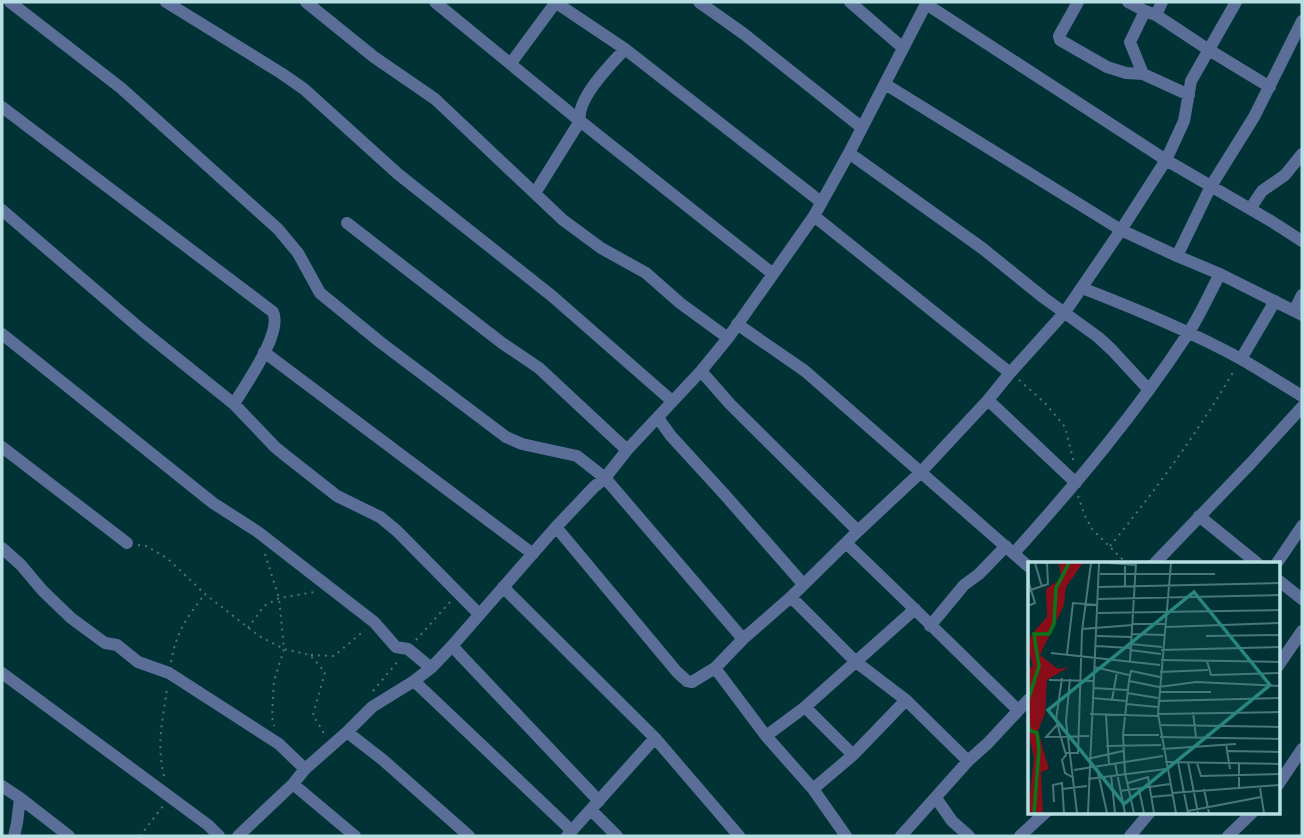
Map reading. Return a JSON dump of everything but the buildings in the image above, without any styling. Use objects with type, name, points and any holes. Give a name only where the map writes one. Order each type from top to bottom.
[{"type":"street","points":[[9,2],[121,88],[278,229],[298,253],[320,293],[380,342],[506,436],[522,444],[577,456],[605,478],[743,639]]},
{"type":"street","points":[[166,2],[303,89],[398,174],[552,296],[672,401]]},
{"type":"street","points":[[306,2],[374,57],[435,99],[563,220],[601,248],[646,273],[680,303],[728,338]]},
{"type":"street","points":[[435,2],[773,274]]},
{"type":"street","points":[[511,63],[555,2],[625,49],[821,202]]},
{"type":"street","points":[[699,2],[744,34],[861,127]]},
{"type":"street","points":[[850,2],[903,48]]},
{"type":"street","points":[[1078,2],[1059,36],[1060,40],[1107,67],[1126,73],[1143,74],[1189,95]]},
{"type":"street","points":[[1128,2],[1151,13],[1270,87]]},
{"type":"street","points":[[1143,74],[1130,42],[1162,2]]},
{"type":"street","points":[[556,527],[687,681],[692,682],[715,668],[920,472],[1065,312],[1166,160],[1184,121],[1191,80],[1236,2]]},
{"type":"street","points":[[238,836],[372,707],[431,668],[556,527],[605,478],[627,450],[701,371],[728,338],[814,216],[926,3],[1166,160],[1272,220],[1302,241]]},
{"type":"street","points":[[1177,256],[1211,186],[1254,117],[1302,21]]},
{"type":"street","points":[[535,193],[580,121],[585,100],[603,73],[625,49]]},
{"type":"street","points":[[885,84],[1121,230],[1220,274],[1298,313],[1302,295]]},
{"type":"street","points":[[2,107],[273,312],[276,317],[275,327],[234,404]]},
{"type":"street","points":[[849,153],[982,248],[1065,312],[1112,350],[1149,390]]},
{"type":"street","points":[[1250,209],[1262,191],[1285,175],[1302,154]]},
{"type":"street","points":[[2,210],[143,331],[234,404],[275,447],[337,496],[380,517],[397,531],[479,614]]},
{"type":"street","points":[[814,216],[1010,373]]},
{"type":"street","points":[[347,223],[539,369],[627,450]]},
{"type":"street","points":[[930,625],[964,585],[1010,550],[1076,483],[1149,390],[1189,333],[1220,274]]},
{"type":"street","points":[[1082,288],[1189,333],[1241,359],[1302,396]]},
{"type":"street","points":[[1241,359],[1275,301]]},
{"type":"street","points":[[737,324],[805,370],[1028,566]]},
{"type":"street","points":[[2,334],[213,503],[258,532],[374,622],[396,647],[408,649],[431,668]]},
{"type":"street","points":[[264,352],[533,554]]},
{"type":"street","points":[[701,371],[730,404],[858,531]]},
{"type":"street","points":[[988,400],[1076,483]]},
{"type":"street","points":[[1156,562],[1302,407]]},
{"type":"street","points":[[658,418],[803,584]]},
{"type":"street","points":[[2,447],[127,543]]},
{"type":"street","points":[[1199,516],[1256,562]]},
{"type":"street","points":[[1278,562],[1302,526]]},
{"type":"street","points":[[846,543],[1018,710]]},
{"type":"street","points":[[2,548],[71,618],[105,643],[117,645],[138,662],[169,673],[279,744],[305,769]]},
{"type":"street","points":[[1280,582],[1302,599]]},
{"type":"street","points":[[503,587],[655,738],[739,836]]},
{"type":"street","points":[[792,597],[856,662],[906,700],[968,761]]},
{"type":"street","points":[[766,736],[805,706],[915,609]]},
{"type":"street","points":[[1280,663],[1302,631]]},
{"type":"street","points":[[452,646],[595,805],[617,836]]},
{"type":"street","points":[[715,668],[766,736],[813,789],[846,836]]},
{"type":"street","points":[[2,673],[208,825],[219,836]]},
{"type":"street","points":[[414,681],[569,834],[655,738]]},
{"type":"street","points":[[813,789],[853,755],[906,700]]},
{"type":"street","points":[[901,836],[968,761],[1028,700]]},
{"type":"street","points":[[805,706],[853,755]]},
{"type":"street","points":[[347,732],[469,836]]},
{"type":"street","points":[[1280,782],[1302,749]]},
{"type":"street","points":[[293,784],[355,836]]},
{"type":"street","points":[[2,786],[69,836]]},
{"type":"street","points":[[14,836],[20,798]]},
{"type":"street","points":[[936,798],[952,821],[969,836]]},
{"type":"street","points":[[1020,836],[1044,814]]},
{"type":"street","points":[[1130,836],[1148,814]]},
{"type":"street","points":[[1228,836],[1251,814]]},
{"type":"path","points":[[1110,546],[1173,465],[1241,359]]},
{"type":"path","points":[[258,532],[279,598],[284,649],[274,681],[272,717],[279,744]]},
{"type":"path","points":[[127,543],[146,546],[167,558],[248,628],[284,649],[310,655],[334,656],[374,622]]},
{"type":"path","points":[[248,628],[264,606],[279,598],[315,593],[322,582]]},
{"type":"path","points":[[141,836],[170,797],[159,748],[169,673],[182,624],[205,593]]},
{"type":"path","points":[[373,692],[457,594]]},
{"type":"path","points":[[310,655],[325,672],[313,715],[328,739],[334,742]]}]
